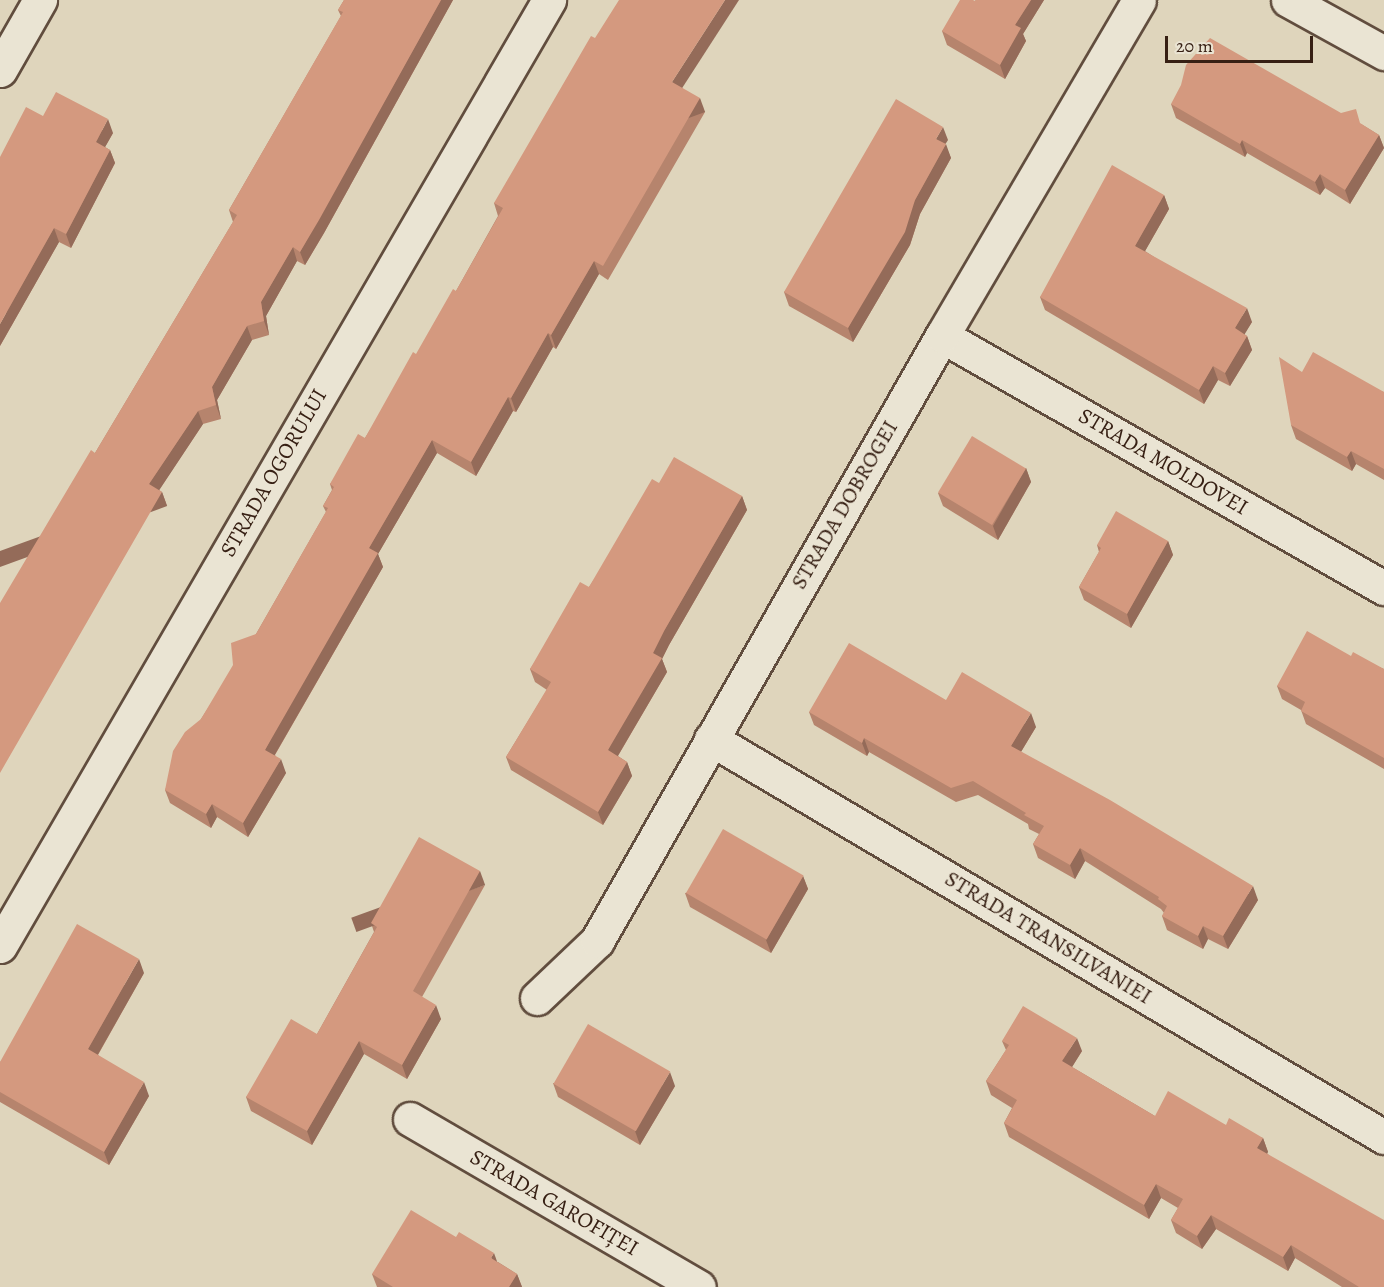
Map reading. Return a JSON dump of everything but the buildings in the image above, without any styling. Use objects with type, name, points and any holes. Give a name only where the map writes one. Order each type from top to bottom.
[{"type":"street","points":[[0,70],[40,0]]},
{"type":"street","name":"STRADA OGORULUI","points":[[0,946],[549,0]]},
{"type":"street","name":"STRADA DOBROGEI","points":[[537,998],[597,941],[942,336],[1139,0]]},
{"type":"street","points":[[1288,0],[1384,53]]},
{"type":"street","name":"STRADA MOLDOVEI","points":[[942,336],[1384,588]]},
{"type":"street","name":"STRADA TRANSILVANIEI","points":[[711,739],[1384,1137]]},
{"type":"street","name":"STRADA GAROFIȚEI","points":[[410,1119],[699,1287]]}]
